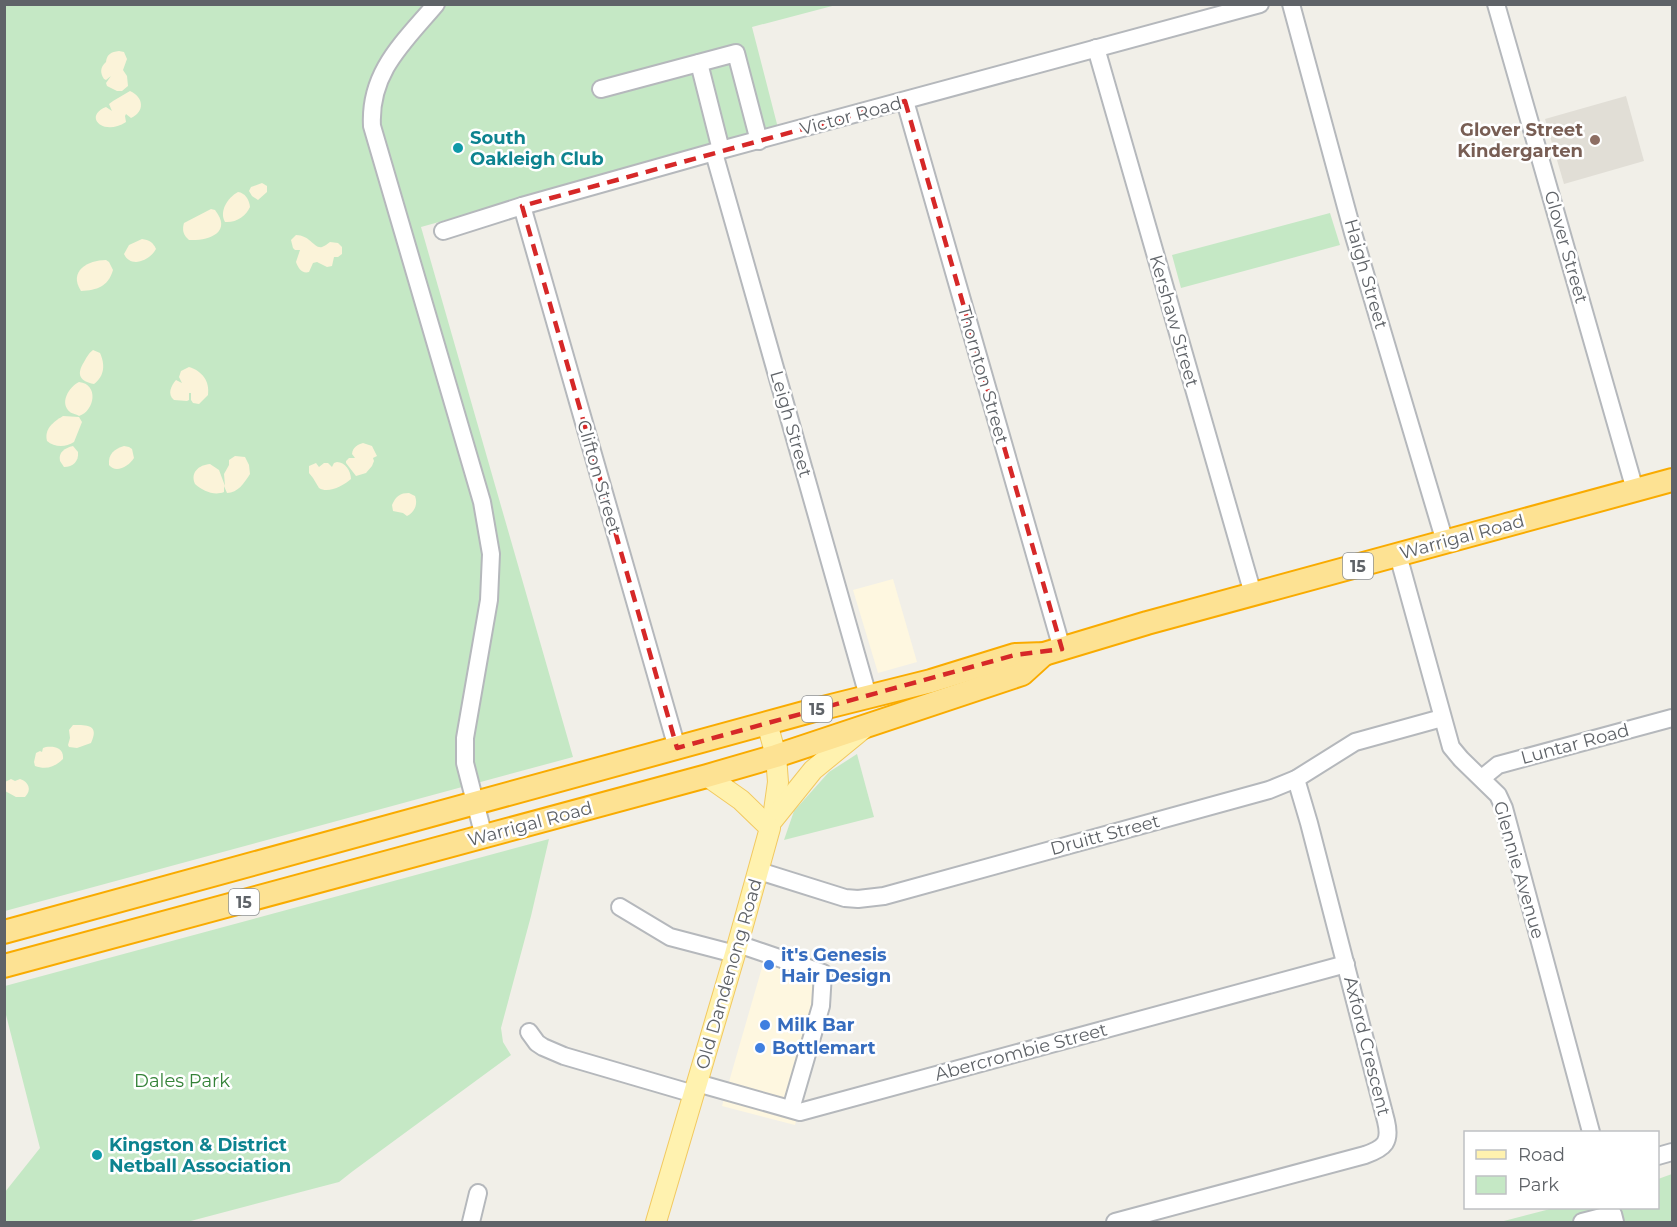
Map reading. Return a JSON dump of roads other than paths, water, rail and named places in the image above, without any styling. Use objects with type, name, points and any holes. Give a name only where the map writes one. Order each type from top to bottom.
[{"type":"highway","name":"Warrigal Road","points":[[4,932],[767,723],[931,681],[1015,655],[1053,651],[1672,480]]},
{"type":"highway","name":"Warrigal Road","points":[[4,966],[776,756],[1022,674],[1053,651]]},
{"type":"main road","name":"Old Dandenong Road","points":[[656,1222],[771,824],[778,782],[776,756],[767,723]]},
{"type":"main road","points":[[707,776],[771,824],[813,770],[867,726]]},
{"type":"street","points":[[436,4],[389,62],[379,79],[371,113],[375,141],[482,502],[492,555],[489,600],[465,738],[465,763],[484,837]]},
{"type":"street","name":"Victor Road","points":[[442,231],[522,206],[1260,4]]},
{"type":"street","name":"Haigh Street","points":[[1290,4],[1353,233],[1445,542]]},
{"type":"street","name":"Glover Street","points":[[1496,4],[1635,490]]},
{"type":"street","name":"Kershaw Street","points":[[1096,48],[1253,594]]},
{"type":"street","points":[[602,89],[736,53],[759,141]]},
{"type":"street","name":"Leigh Street","points":[[699,63],[717,152],[868,696]]},
{"type":"street","name":"Thornton Street","points":[[905,102],[1053,651]]},
{"type":"street","name":"Clifton Street","points":[[522,206],[677,748]]},
{"type":"street","name":"Glennie Avenue","points":[[1398,555],[1451,747],[1498,795],[1504,808],[1591,1131]]},
{"type":"street","name":"Druitt Street","points":[[759,871],[845,898],[872,898],[1269,790],[1296,779],[1355,742],[1442,718]]},
{"type":"street","name":"Luntar Road","points":[[1482,778],[1498,765],[1672,718]]},
{"type":"street","name":"Axford Crescent","points":[[1115,1222],[1365,1155],[1378,1150],[1388,1137],[1346,964],[1296,779]]},
{"type":"street","points":[[620,907],[670,936],[736,949],[824,973],[821,1006],[790,1109]]},
{"type":"street","name":"Abercrombie Street","points":[[529,1032],[543,1047],[564,1056],[801,1112],[1346,964]]},
{"type":"street","points":[[471,1222],[478,1193]]},
{"type":"street","points":[[1582,1222],[1614,1218]]},
{"type":"place","name":"Glover Street Kindergarten","points":[[1595,140]]},
{"type":"place","name":"South Oakleigh Club","points":[[458,148]]},
{"type":"place","name":"it's Genesis Hair Design","points":[[769,965]]},
{"type":"place","name":"Milk Bar","points":[[765,1025]]},
{"type":"place","name":"Bottlemart","points":[[760,1048]]},
{"type":"place","name":"Kingston & District Netball Association","points":[[97,1155]]},
{"type":"park label","name":"Dales Park","points":[[182,1081]]}]
